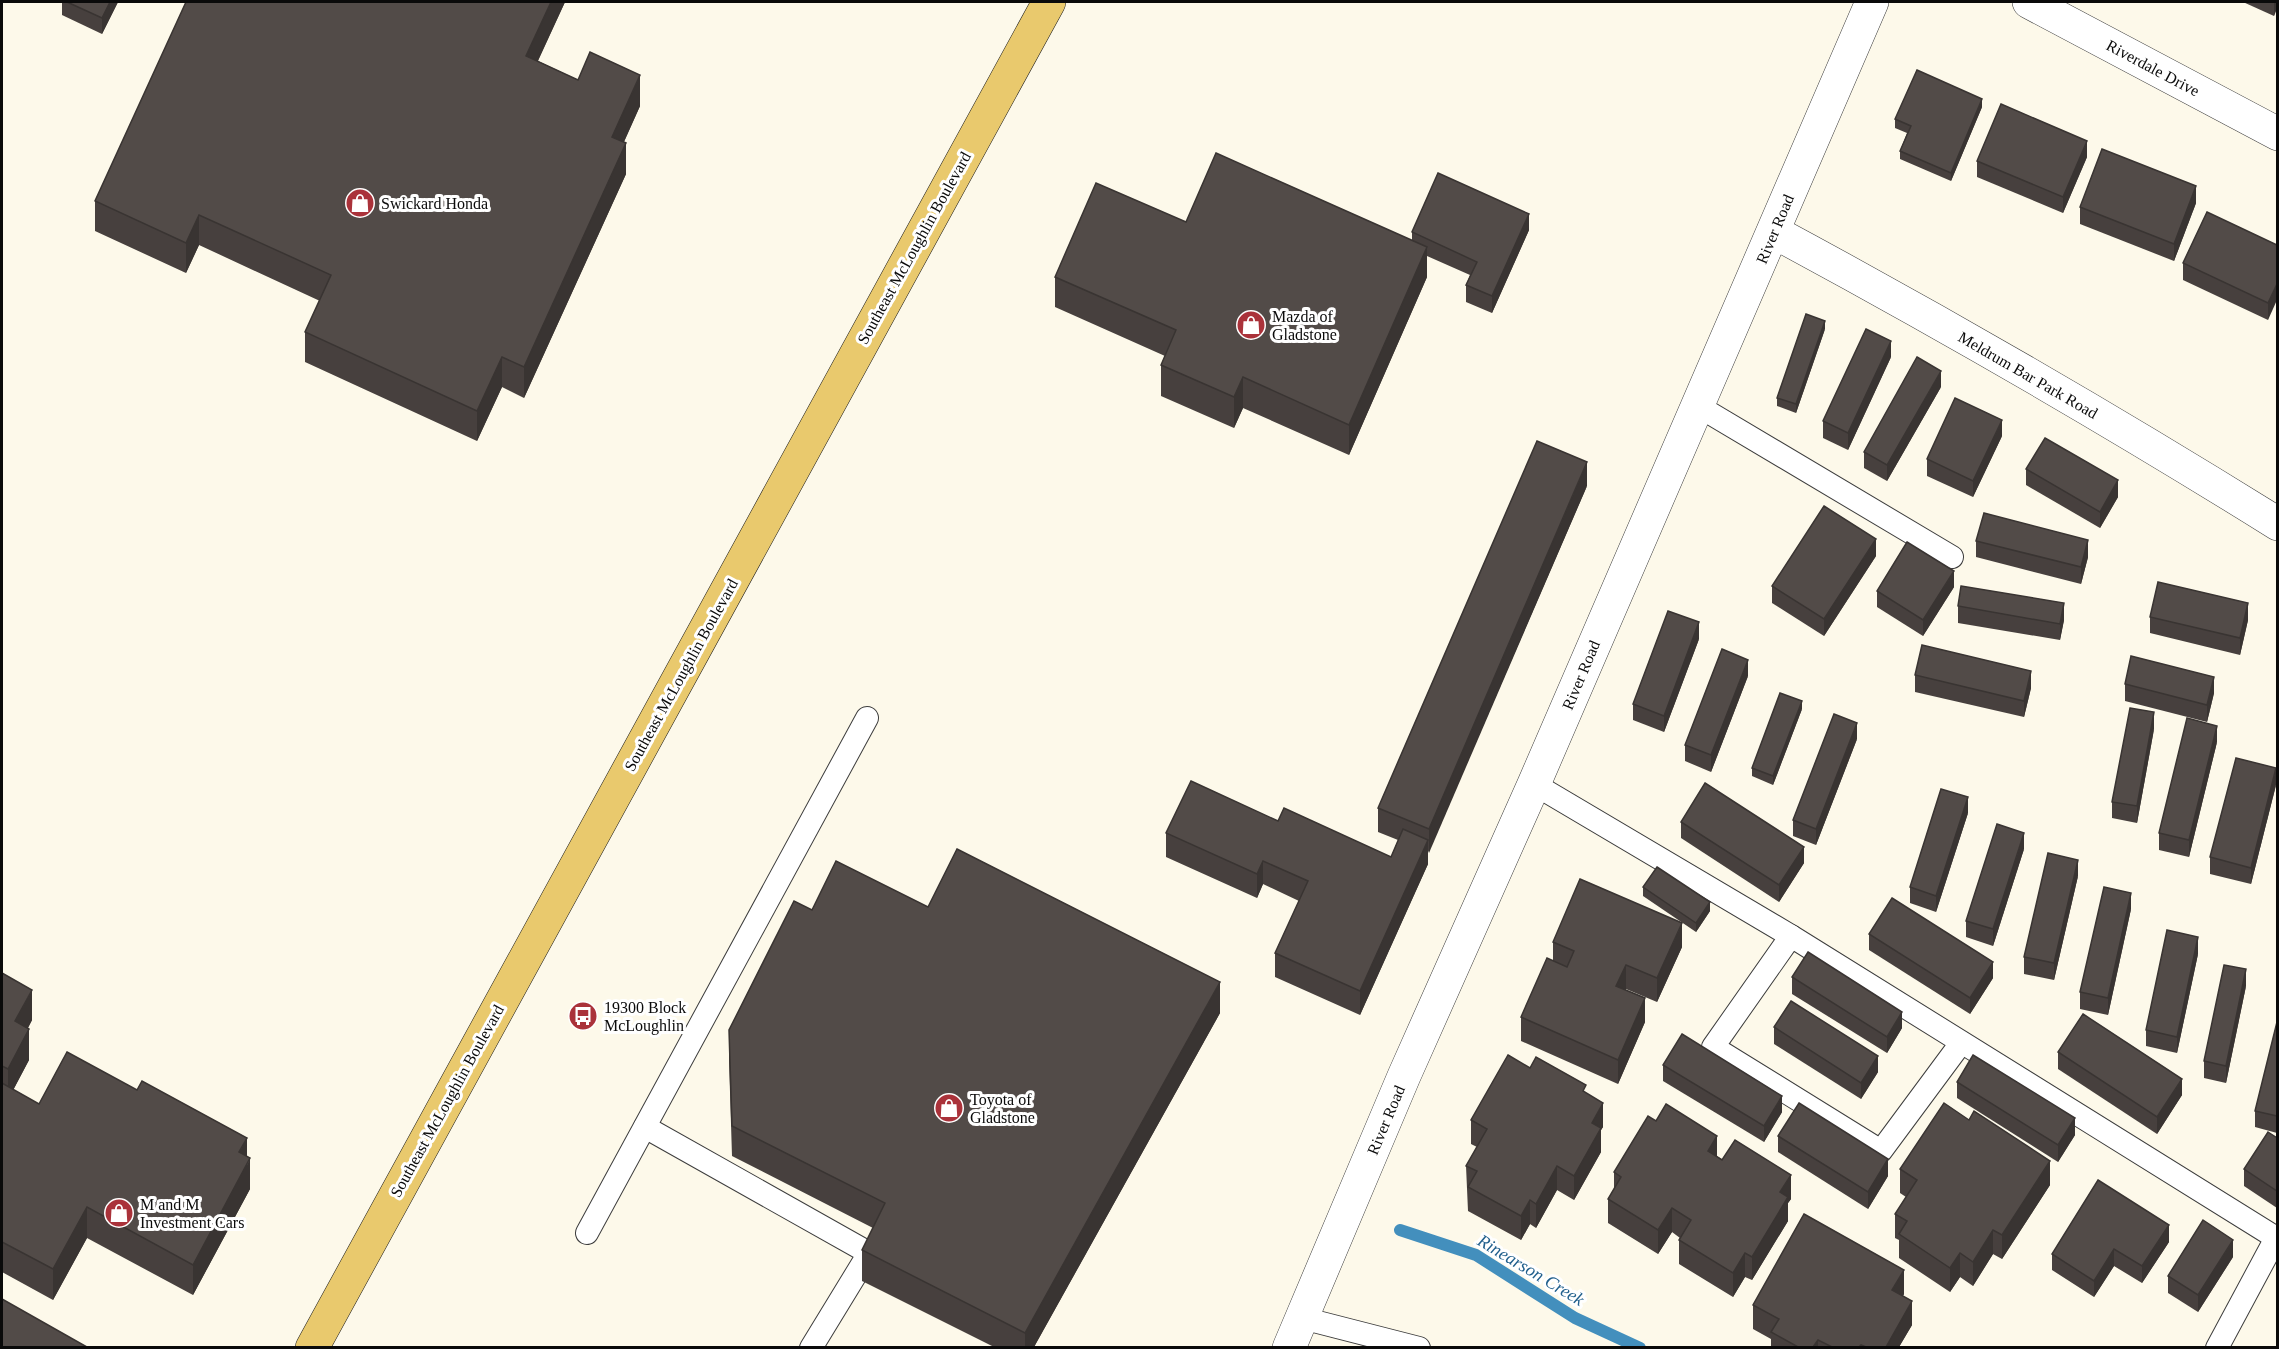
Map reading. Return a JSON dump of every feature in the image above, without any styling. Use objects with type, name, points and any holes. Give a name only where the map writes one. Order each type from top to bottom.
[{"type":"main road","name":"Southeast McLoughlin Boulevard","points":[[312,1347],[1049,2]]},
{"type":"street","name":"River Road","points":[[1295,1333],[1404,1076],[1534,784],[1872,2]]},
{"type":"street","name":"Riverdale Drive","points":[[2029,2],[2277,134]]},
{"type":"street","name":"Meldrum Bar Park Road","points":[[1774,232],[1917,310],[2175,460],[2277,524]]},
{"type":"lane","points":[[1698,405],[1952,557]]},
{"type":"lane","points":[[587,1233],[867,718]]},
{"type":"lane","points":[[1534,784],[1791,936],[2277,1239],[2217,1347]]},
{"type":"lane","points":[[1791,936],[1713,1047],[1881,1151],[1961,1043]]},
{"type":"lane","points":[[645,1127],[869,1252],[811,1347]]},
{"type":"lane","points":[[1295,1333],[1419,1347]]},
{"type":"building","points":[[67,2],[110,2],[102,18]]},
{"type":"building","name":"Swickard Honda","points":[[186,2],[551,2],[526,56],[578,80],[590,52],[640,75],[612,137],[626,143],[524,367],[502,357],[477,411],[305,332],[331,275],[199,215],[186,243],[95,201]]},
{"type":"building","points":[[1917,70],[1982,99],[1951,173],[1900,151],[1911,126],[1895,119]]},
{"type":"building","points":[[2001,104],[2087,141],[2063,197],[1977,161]]},
{"type":"building","points":[[2102,149],[2196,186],[2174,244],[2080,207]]},
{"type":"building","name":"Mazda of Gladstone","points":[[1216,153],[1427,247],[1349,425],[1243,377],[1234,397],[1161,365],[1176,330],[1055,277],[1096,183],[1186,222]]},
{"type":"building","points":[[1438,173],[1529,214],[1492,296],[1466,285],[1477,262],[1412,232]]},
{"type":"building","points":[[2207,212],[2277,245],[2277,284],[2268,303],[2183,263]]},
{"type":"building","points":[[1806,314],[1825,321],[1796,404],[1777,398]]},
{"type":"building","points":[[1866,329],[1891,341],[1848,433],[1823,421]]},
{"type":"building","points":[[1917,357],[1941,371],[1887,465],[1864,452]]},
{"type":"building","points":[[1955,398],[2002,420],[1973,481],[1927,459]]},
{"type":"building","points":[[2045,438],[2118,480],[2100,512],[2026,469]]},
{"type":"building","points":[[1537,441],[1587,462],[1429,829],[1378,808]]},
{"type":"building","points":[[1824,506],[1876,539],[1824,619],[1772,586]]},
{"type":"building","points":[[1984,513],[2088,540],[2081,567],[1976,541]]},
{"type":"building","points":[[1907,542],[1954,571],[1923,620],[1877,591]]},
{"type":"building","points":[[2158,582],[2248,603],[2240,638],[2150,617]]},
{"type":"building","points":[[1961,586],[2064,603],[2060,624],[1958,606]]},
{"type":"building","points":[[1668,611],[1699,622],[1664,716],[1633,704]]},
{"type":"building","points":[[1922,645],[2031,671],[2024,701],[1915,675]]},
{"type":"building","points":[[1722,649],[1748,660],[1711,755],[1685,745]]},
{"type":"building","points":[[2131,656],[2214,677],[2207,705],[2125,684]]},
{"type":"building","points":[[1780,693],[1802,701],[1773,776],[1752,768]]},
{"type":"building","points":[[2130,708],[2154,712],[2137,806],[2112,802]]},
{"type":"building","points":[[1834,714],[1857,723],[1816,829],[1793,820]]},
{"type":"building","points":[[2187,718],[2217,726],[2189,840],[2159,833]]},
{"type":"building","points":[[2236,758],[2276,768],[2251,868],[2210,857]]},
{"type":"building","points":[[1191,781],[1278,821],[1284,808],[1391,857],[1403,829],[1428,840],[1360,991],[1275,953],[1308,881],[1263,861],[1257,874],[1166,833]]},
{"type":"building","points":[[1705,783],[1804,847],[1779,885],[1681,822]]},
{"type":"building","points":[[1941,789],[1968,797],[1936,896],[1910,887]]},
{"type":"building","points":[[1997,824],[2024,833],[1993,929],[1966,921]]},
{"type":"building","name":"Toyota of Gladstone","points":[[957,849],[1220,982],[1025,1333],[862,1250],[885,1203],[732,1126],[729,1030],[794,901],[812,910],[836,861],[928,907]]},
{"type":"building","points":[[2048,853],[2078,860],[2054,963],[2024,957]]},
{"type":"building","points":[[1657,867],[1710,902],[1696,923],[1643,887]]},
{"type":"building","points":[[1580,879],[1682,923],[1657,978],[1626,965],[1616,986],[1645,998],[1618,1060],[1521,1017],[1547,958],[1567,967],[1574,951],[1553,942]]},
{"type":"building","points":[[2104,887],[2131,893],[2108,998],[2080,992]]},
{"type":"building","points":[[1892,898],[1993,962],[1970,998],[1869,934]]},
{"type":"building","points":[[2167,930],[2198,937],[2177,1037],[2146,1030]]},
{"type":"building","points":[[1808,952],[1902,1012],[1887,1037],[1792,977]]},
{"type":"building","points":[[2224,965],[2246,969],[2226,1066],[2204,1061]]},
{"type":"building","points":[[2,973],[32,990],[15,1021],[29,1029],[8,1069],[2,1066]]},
{"type":"building","points":[[1791,1001],[1878,1056],[1861,1083],[1774,1027]]},
{"type":"building","points":[[2083,1014],[2182,1079],[2157,1117],[2058,1052]]},
{"type":"building","points":[[2277,1022],[2277,1116],[2255,1111]]},
{"type":"building","points":[[1682,1034],[1782,1096],[1764,1126],[1663,1065]]},
{"type":"building","name":"M and M Investment Cars","points":[[67,1052],[137,1090],[142,1081],[247,1138],[239,1152],[250,1158],[193,1265],[87,1207],[53,1269],[2,1242],[2,1083],[39,1104]]},
{"type":"building","points":[[1508,1055],[1530,1068],[1536,1057],[1586,1085],[1583,1091],[1603,1103],[1592,1123],[1601,1128],[1574,1176],[1557,1166],[1536,1204],[1530,1200],[1521,1216],[1468,1187],[1477,1171],[1466,1166],[1487,1129],[1471,1120]]},
{"type":"building","points":[[1973,1055],[2075,1118],[2058,1145],[1957,1082]]},
{"type":"building","points":[[1799,1103],[1888,1159],[1868,1192],[1778,1136]]},
{"type":"building","points":[[1944,1103],[1969,1120],[1974,1111],[2050,1161],[2002,1235],[1993,1230],[1973,1262],[1960,1253],[1950,1268],[1899,1234],[1907,1221],[1895,1214],[1917,1180],[1900,1169]]},
{"type":"building","points":[[1666,1104],[1717,1136],[1708,1151],[1722,1160],[1735,1140],[1791,1175],[1780,1192],[1788,1197],[1752,1257],[1745,1253],[1733,1273],[1679,1240],[1691,1220],[1672,1208],[1658,1230],[1608,1199],[1621,1177],[1614,1172],[1648,1116],[1656,1121]]},
{"type":"building","points":[[2268,1132],[2277,1138],[2277,1191],[2244,1169]]},
{"type":"building","points":[[2098,1180],[2169,1225],[2142,1266],[2114,1249],[2094,1281],[2052,1254]]},
{"type":"building","points":[[1804,1214],[1904,1270],[1892,1290],[1912,1301],[1886,1347],[1861,1345],[1859,1347],[1832,1347],[1818,1340],[1813,1347],[1798,1347],[1771,1332],[1779,1319],[1753,1305]]},
{"type":"building","points":[[2203,1220],[2233,1240],[2198,1295],[2168,1276]]},
{"type":"building","points":[[2,1299],[87,1347],[2,1347]]},
{"type":"waterway","name":"Rinearson Creek","points":[[1400,1230],[1476,1255],[1575,1318],[1640,1348]]},
{"type":"place","name":"Swickard Honda","points":[[360,203]]},
{"type":"place","name":"Mazda of Gladstone","points":[[1251,325]]},
{"type":"place","name":"19300 Block McLoughlin","points":[[583,1016]]},
{"type":"place","name":"Toyota of Gladstone","points":[[949,1108]]},
{"type":"place","name":"M and M Investment Cars","points":[[119,1213]]}]
